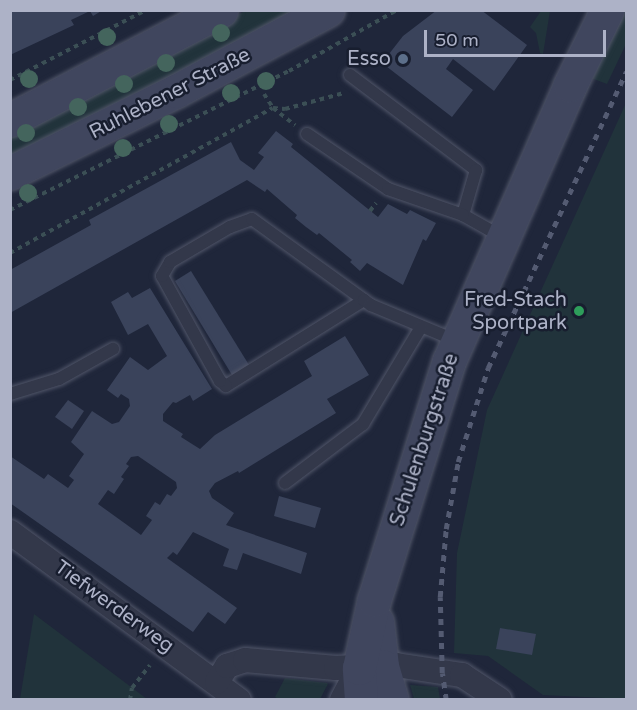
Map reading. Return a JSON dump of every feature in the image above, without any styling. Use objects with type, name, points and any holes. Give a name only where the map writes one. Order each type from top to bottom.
[{"type":"street","points":[[10,120],[221,10]]},
{"type":"street","name":"Ruhlebener Straße","points":[[10,172],[176,91],[328,10]]},
{"type":"street","name":"Schulenburgstraße","points":[[570,85],[582,10]]},
{"type":"street","name":"Schulenburgstraße","points":[[392,699],[367,678],[374,600],[433,407],[457,341],[502,237],[513,219],[570,85],[607,10]]},
{"type":"street","name":"Tiefwerderweg","points":[[10,532],[239,699]]},
{"type":"street","points":[[217,682],[227,666],[245,660],[367,678],[462,675],[500,699]]},
{"type":"street","points":[[342,699],[367,678]]},
{"type":"lane","points":[[355,79],[476,170],[463,215]]},
{"type":"lane","points":[[307,134],[388,189],[463,215],[502,237]]},
{"type":"lane","points":[[364,300],[226,386],[220,381],[162,276],[170,262],[230,227],[252,219],[364,300],[457,341]]},
{"type":"lane","points":[[285,483],[363,424],[421,327]]},
{"type":"lane","points":[[10,394],[59,379],[113,349]]},
{"type":"path","points":[[10,80],[146,10]]},
{"type":"path","points":[[10,210],[289,70],[397,10]]},
{"type":"path","points":[[10,253],[273,108],[285,109],[312,100],[336,97],[355,79]]},
{"type":"path","points":[[264,94],[273,108],[307,134]]},
{"type":"path","points":[[130,699],[132,688],[151,664]]},
{"type":"shaded area","points":[[245,11],[303,11],[11,160],[10,133]]},
{"type":"shaded area","points":[[541,11],[550,11],[543,54],[540,53],[536,33],[530,27]]},
{"type":"shaded area","points":[[622,11],[626,11],[626,44],[607,84],[591,78]]},
{"type":"shaded area","name":"Fred-Stach Sportpark","points":[[626,103],[626,699],[543,695],[488,656],[454,653],[457,553],[487,410]]},
{"type":"shaded area","points":[[34,614],[147,699],[20,699]]},
{"type":"shaded area","points":[[285,678],[328,684],[320,699],[278,699],[275,697]]},
{"type":"shaded area","points":[[410,685],[438,687],[440,699],[414,699]]},
{"type":"building","points":[[10,10],[103,10],[93,16],[90,11],[71,20],[74,25],[10,55]]},
{"type":"building","points":[[437,10],[481,10],[527,45],[494,91],[453,59],[446,69],[473,90],[452,117],[382,63],[403,36]]},
{"type":"building","points":[[276,131],[293,144],[291,147],[378,217],[388,204],[407,214],[410,210],[436,223],[426,241],[423,239],[403,285],[367,263],[360,271],[350,262],[352,260],[319,233],[317,235],[295,218],[297,215],[267,189],[265,192],[247,180],[10,313],[10,270],[91,225],[89,220],[231,142],[240,160],[254,170],[264,157],[258,153]]},
{"type":"building","points":[[191,271],[249,365],[232,375],[175,281]]},
{"type":"building","points":[[150,288],[212,389],[193,401],[190,395],[176,403],[173,402],[163,414],[163,421],[183,434],[181,437],[200,449],[215,435],[312,376],[304,361],[345,336],[369,375],[327,399],[336,413],[239,473],[238,471],[215,483],[209,491],[212,498],[234,513],[226,525],[307,553],[301,574],[243,553],[237,570],[223,566],[229,549],[193,532],[177,555],[173,552],[167,558],[237,608],[225,624],[208,612],[193,632],[10,503],[10,456],[44,479],[48,474],[68,488],[74,480],[69,476],[84,454],[71,442],[92,411],[112,424],[119,422],[130,406],[129,399],[121,394],[118,398],[107,390],[130,357],[148,370],[167,356],[148,324],[128,335],[111,302],[128,292],[132,298]],"holes":[[[138,456],[176,482],[177,488],[171,496],[167,494],[160,505],[155,502],[146,516],[152,520],[141,535],[98,504],[108,490],[114,494],[124,479],[121,477],[129,466],[126,464],[131,457]]]},
{"type":"building","points":[[68,400],[84,411],[72,429],[55,417]]},
{"type":"building","points":[[279,496],[321,508],[315,528],[274,516]]},
{"type":"building","points":[[500,628],[536,634],[532,655],[496,649]]},
{"type":"railway","points":[[446,700],[442,673],[440,597],[446,529],[458,462],[488,368],[626,72]]},
{"type":"place","name":"Esso","points":[[403,59]]},
{"type":"place","name":"Fred-Stach Sportpark","points":[[579,311]]}]
